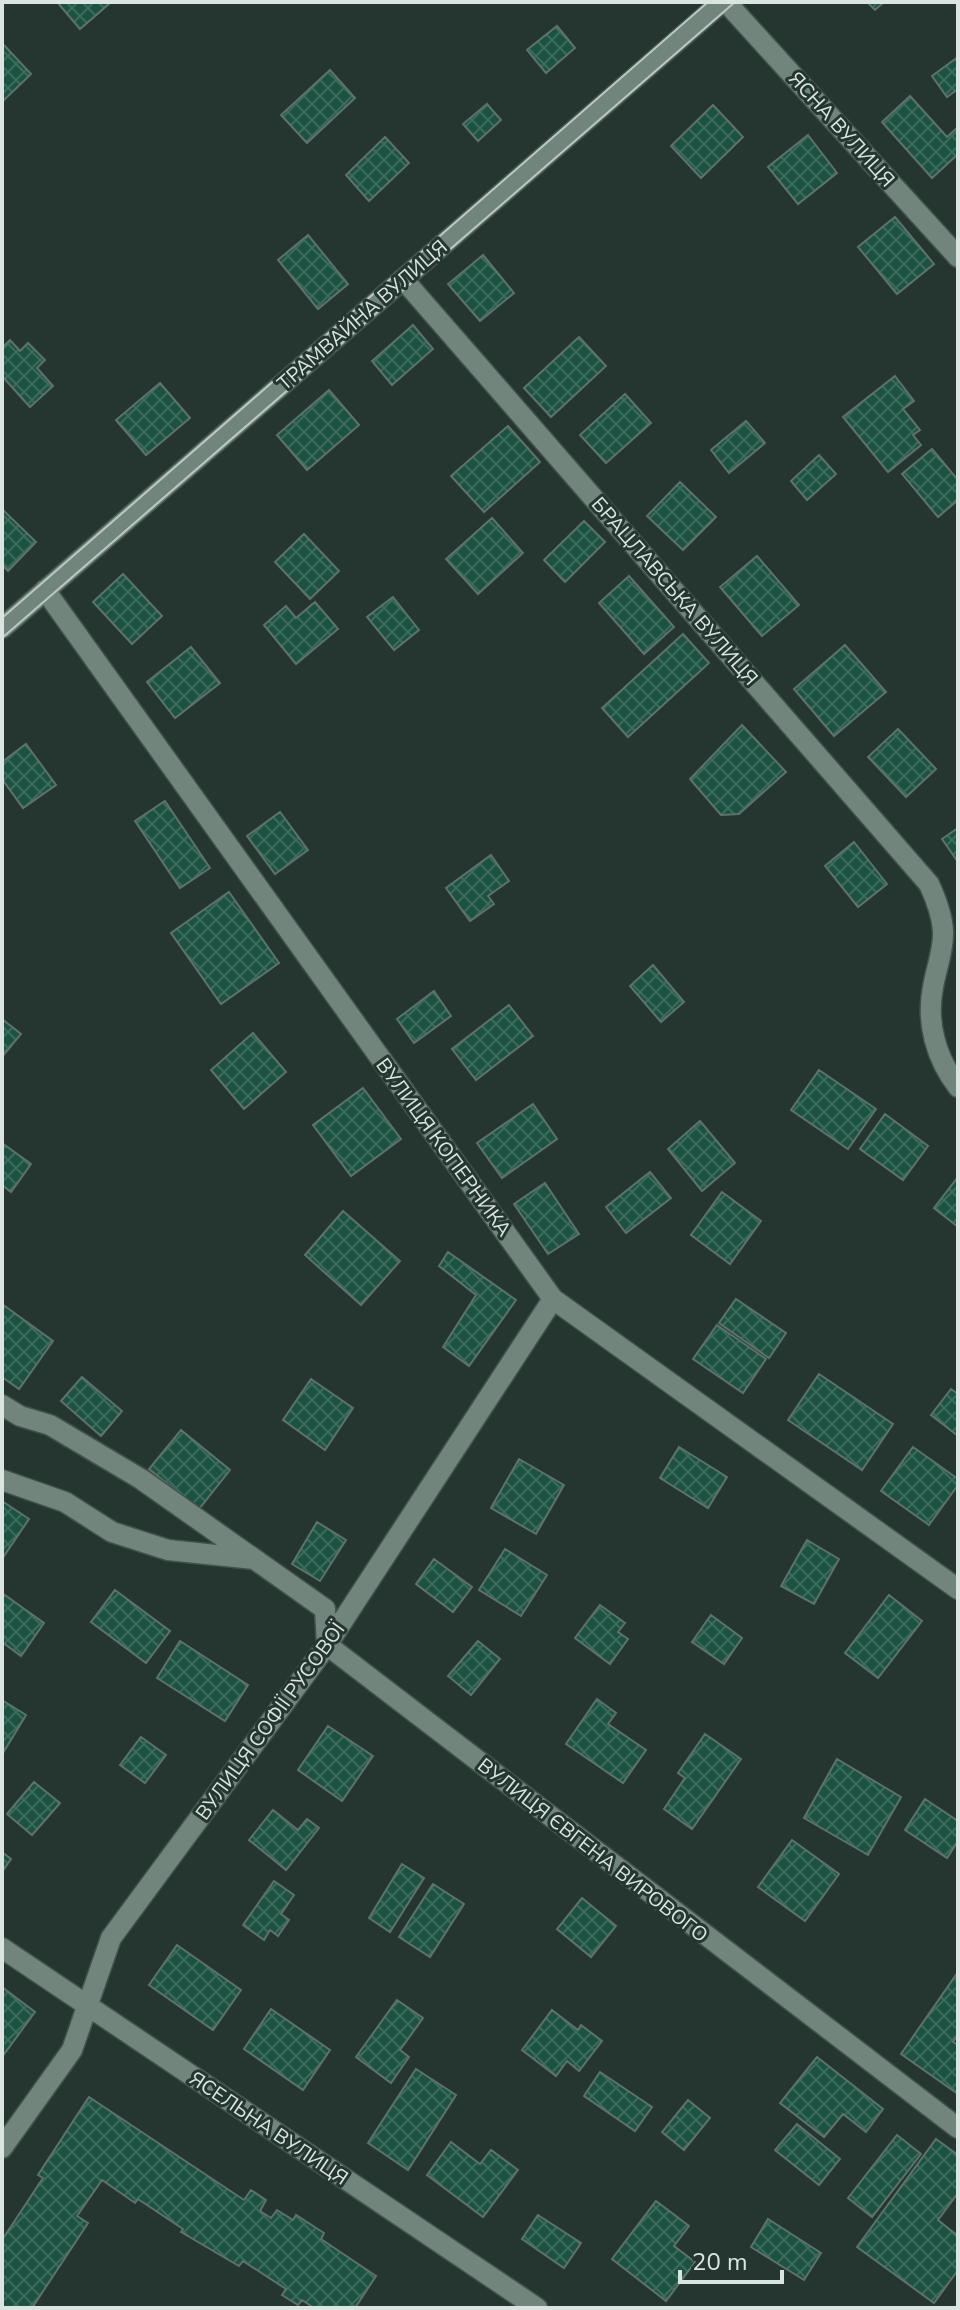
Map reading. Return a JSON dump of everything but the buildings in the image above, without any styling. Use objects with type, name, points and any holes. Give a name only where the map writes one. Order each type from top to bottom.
[{"type":"street","name":"ЯСНА ВУЛИЦЯ","points":[[724,2],[958,257]]},
{"type":"street","name":"ТРАМВАЙНА ВУЛИЦЯ","points":[[2,628],[724,2]]},
{"type":"street","name":"БРАЦЛАВСЬКА ВУЛИЦЯ","points":[[403,279],[929,884],[940,908],[943,934],[932,989],[931,1030],[944,1068],[958,1087]]},
{"type":"street","name":"ВУЛИЦЯ КОПЕРНИКА","points":[[45,590],[553,1299],[958,1589]]},
{"type":"street","name":"ВУЛИЦЯ СОФІЇ РУСОВОЇ","points":[[2,2148],[72,2050],[111,1938],[327,1645],[553,1299]]},
{"type":"street","points":[[2,1405],[20,1416],[50,1425],[128,1471],[325,1609],[327,1645]]},
{"type":"street","points":[[2,1480],[65,1502],[112,1532],[168,1550],[255,1559]]},
{"type":"street","name":"ВУЛИЦЯ ЄВГЕНА ВИРОВОГО","points":[[327,1645],[958,2128]]},
{"type":"street","name":"ЯСЕЛЬНА ВУЛИЦЯ","points":[[2,1948],[537,2308]]},
{"type":"tram line","points":[[2,618],[708,2]]},
{"type":"tram line","points":[[2,638],[735,2]]}]
